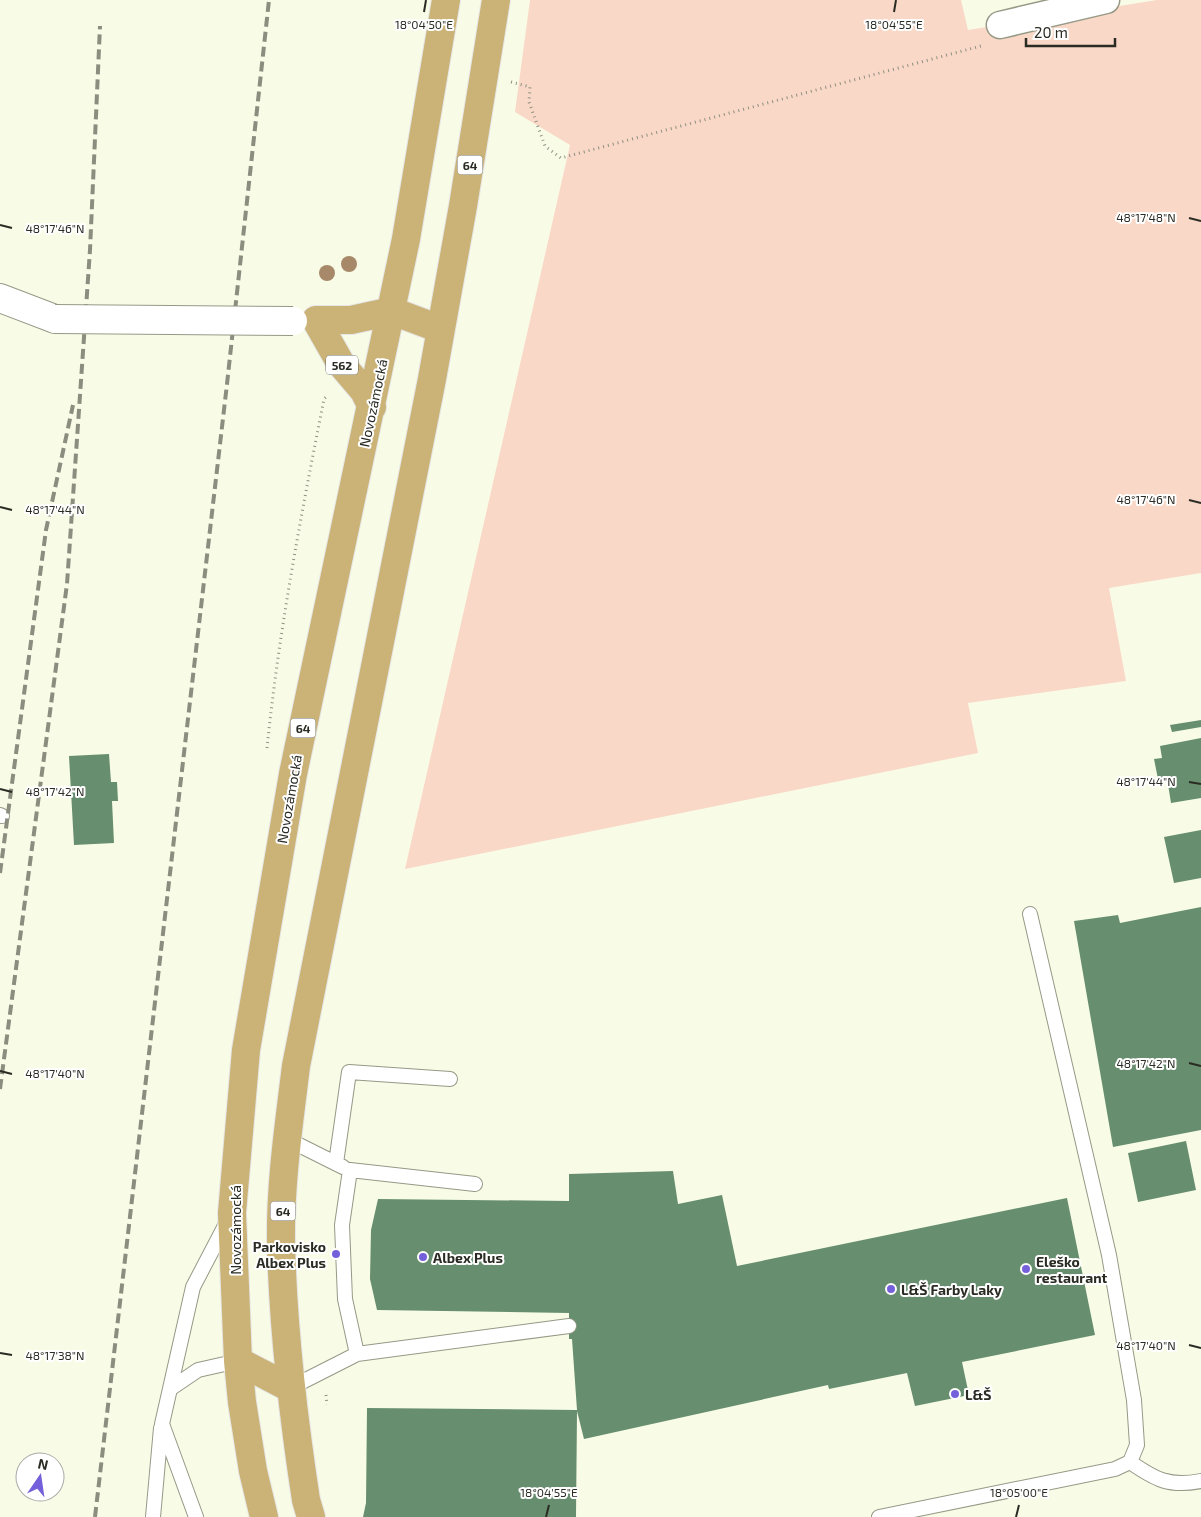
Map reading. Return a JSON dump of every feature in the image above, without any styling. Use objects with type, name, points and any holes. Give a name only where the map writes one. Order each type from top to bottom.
[{"type":"main road","name":"Novozámocká","points":[[264,1517],[253,1471],[238,1361],[232,1213],[246,1050],[293,774],[372,407],[416,187],[446,0]]},
{"type":"main road","name":"64","points":[[311,1517],[306,1500],[290,1388],[281,1242],[287,1139],[296,1066],[432,379],[463,206],[496,0]]},
{"type":"main road","points":[[0,298],[55,319]]},
{"type":"main road","points":[[0,319],[351,320],[392,311],[440,329]]},
{"type":"main road","name":"562","points":[[304,320],[364,391],[372,407]]},
{"type":"main road","points":[[238,1361],[290,1388]]},
{"type":"street","points":[[1000,25],[1106,0]]},
{"type":"lane","points":[[879,1517],[1114,1469],[1130,1462],[1137,1445],[1134,1400],[1109,1255],[1030,914]]},
{"type":"lane","points":[[336,1163],[349,1072],[450,1079]]},
{"type":"lane","points":[[287,1139],[350,1170],[475,1184]]},
{"type":"lane","points":[[350,1170],[342,1234],[346,1299],[358,1354]]},
{"type":"lane","points":[[153,1517],[162,1424],[193,1287],[232,1213]]},
{"type":"lane","points":[[290,1388],[358,1354],[570,1326]]},
{"type":"lane","points":[[170,1389],[198,1370],[238,1361]]},
{"type":"lane","points":[[162,1424],[196,1517]]},
{"type":"lane","points":[[1130,1462],[1151,1476],[1180,1485],[1201,1481]]},
{"type":"path","points":[[511,82],[530,86],[528,102],[545,146],[561,158],[1004,40],[1000,25]]},
{"type":"shaded area","points":[[530,0],[961,0],[968,30],[1157,0],[1201,0],[1201,573],[1109,588],[1126,681],[968,703],[978,753],[405,869],[570,145],[515,112]]},
{"type":"building","points":[[1201,720],[1201,727],[1172,732],[1170,725]]},
{"type":"building","points":[[1201,738],[1201,798],[1171,803],[1167,778],[1158,779],[1154,759],[1162,758],[1160,746]]},
{"type":"building","points":[[109,754],[111,782],[117,782],[118,801],[112,801],[114,843],[74,845],[69,756]]},
{"type":"building","points":[[1201,830],[1201,878],[1174,883],[1164,837]]},
{"type":"building","points":[[1201,907],[1201,1130],[1113,1147],[1074,921],[1118,915],[1120,923]]},
{"type":"building","points":[[1186,1141],[1196,1190],[1138,1202],[1128,1153]]},
{"type":"building","points":[[673,1171],[678,1204],[722,1195],[737,1266],[1067,1198],[1095,1335],[962,1362],[969,1395],[915,1406],[907,1373],[829,1389],[828,1385],[584,1439],[577,1411],[576,1517],[363,1517],[366,1503],[367,1408],[577,1410],[572,1339],[569,1339],[569,1313],[377,1310],[370,1279],[371,1230],[378,1199],[569,1201],[569,1174]]},
{"type":"railway","points":[[95,1517],[227,384],[269,0]]},
{"type":"railway","points":[[0,1089],[67,584],[90,250],[100,26]]},
{"type":"railway","points":[[0,873],[46,530],[73,405]]},
{"type":"place","name":"Parkovisko Albex Plus","points":[[336,1254]]},
{"type":"place","name":"Albex Plus","points":[[423,1257]]},
{"type":"place","name":"Eleško restaurant","points":[[1026,1269]]},
{"type":"place","name":"L&Š Farby Laky","points":[[891,1289]]},
{"type":"place","name":"L&Š","points":[[955,1394]]}]
